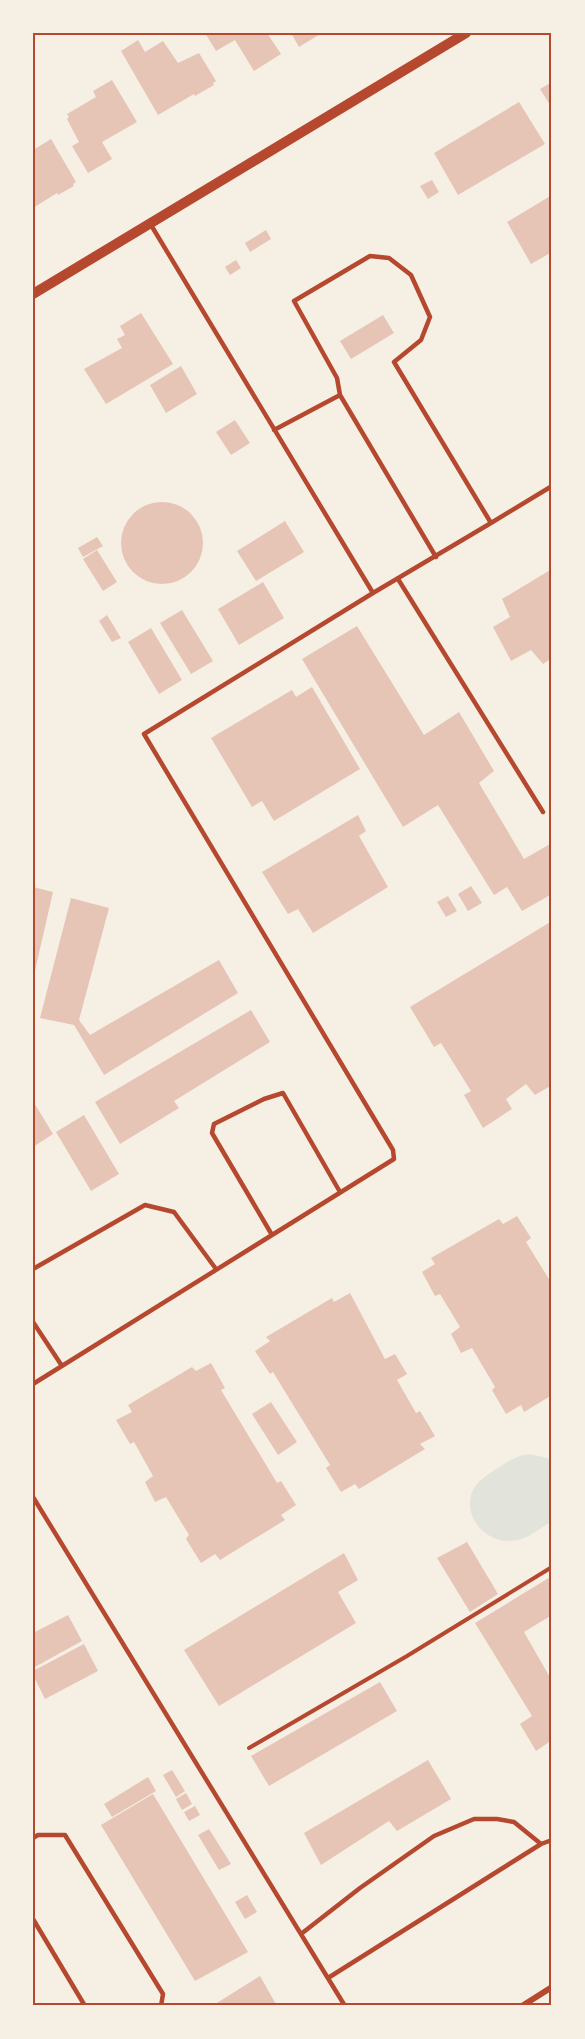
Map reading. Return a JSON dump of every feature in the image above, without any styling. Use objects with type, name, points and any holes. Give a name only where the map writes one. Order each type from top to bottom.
[{"type":"street","points":[[33,294],[466,33]]},
{"type":"street","points":[[522,2006],[552,1987]]},
{"type":"lane","points":[[150,222],[374,593]]},
{"type":"lane","points":[[436,556],[340,395],[337,378],[294,301],[370,256],[389,258],[411,275],[430,317],[422,340],[394,362],[491,523]]},
{"type":"lane","points":[[274,430],[340,395]]},
{"type":"lane","points":[[33,1384],[394,1159],[393,1150],[144,734],[552,486]]},
{"type":"lane","points":[[398,579],[543,812]]},
{"type":"lane","points":[[272,1235],[212,1132],[214,1124],[264,1099],[283,1093],[340,1192]]},
{"type":"lane","points":[[33,1269],[145,1205],[174,1212],[216,1269]]},
{"type":"lane","points":[[33,1322],[62,1366]]},
{"type":"lane","points":[[33,1497],[345,2006]]},
{"type":"lane","points":[[301,1934],[360,1888],[435,1836],[474,1819],[514,1822],[542,1844]]},
{"type":"lane","points":[[33,1838],[38,1835],[65,1835],[163,1994],[161,2006]]},
{"type":"lane","points":[[328,1978],[542,1844],[552,1840]]},
{"type":"lane","points":[[33,1919],[85,2006]]},
{"type":"path","points":[[249,1748],[407,1656],[552,1567]]},
{"type":"shaded area","points":[[530,1454],[547,1458],[552,1462],[552,1521],[521,1539],[510,1541],[493,1538],[474,1520],[470,1504],[473,1490],[483,1478],[497,1469],[515,1458]]},
{"type":"building","points":[[205,33],[267,33],[281,54],[254,71],[235,40],[216,51]]},
{"type":"building","points":[[291,33],[322,33],[299,47]]},
{"type":"building","points":[[138,40],[145,52],[163,41],[178,63],[199,53],[216,81],[214,85],[158,115],[121,51]]},
{"type":"building","points":[[112,80],[137,122],[102,142],[112,159],[88,173],[72,146],[79,142],[67,119],[69,117],[67,114],[96,97],[93,91]]},
{"type":"building","points":[[552,82],[552,108],[540,89]]},
{"type":"building","points":[[519,102],[545,144],[458,195],[434,153]]},
{"type":"building","points":[[51,139],[76,182],[74,186],[58,195],[57,193],[33,208],[33,150]]},
{"type":"building","points":[[432,180],[439,192],[428,199],[420,186]]},
{"type":"building","points":[[552,195],[552,252],[531,264],[507,222]]},
{"type":"building","points":[[266,230],[271,239],[250,252],[245,243]]},
{"type":"building","points":[[236,260],[241,268],[230,275],[225,267]]},
{"type":"building","points":[[141,313],[173,364],[106,404],[84,369],[122,348],[117,339],[125,335],[120,326]]},
{"type":"building","points":[[383,315],[394,333],[351,359],[340,341]]},
{"type":"building","points":[[181,366],[197,394],[166,413],[150,385]]},
{"type":"building","points":[[235,420],[250,443],[231,455],[216,432]]},
{"type":"building","points":[[154,502],[170,502],[185,509],[196,520],[203,535],[200,559],[191,572],[170,584],[154,584],[139,577],[128,566],[121,551],[121,535],[128,520],[139,509]]},
{"type":"building","points":[[285,521],[304,552],[256,581],[237,551]]},
{"type":"building","points":[[97,537],[103,546],[83,557],[78,548]]},
{"type":"building","points":[[97,550],[117,582],[103,591],[83,559]]},
{"type":"building","points":[[552,569],[552,658],[543,664],[531,650],[511,661],[493,627],[510,617],[502,599]]},
{"type":"building","points":[[263,582],[284,618],[239,645],[218,609]]},
{"type":"building","points":[[182,610],[213,661],[191,674],[160,623]]},
{"type":"building","points":[[107,615],[121,638],[112,642],[99,621]]},
{"type":"building","points":[[357,626],[424,735],[459,712],[494,771],[479,783],[524,859],[552,843],[552,894],[522,911],[507,887],[494,895],[438,805],[403,827],[302,659]]},
{"type":"building","points":[[151,628],[182,680],[159,694],[128,642]]},
{"type":"building","points":[[312,687],[360,769],[274,821],[262,801],[252,807],[211,738],[292,690],[296,697]]},
{"type":"building","points":[[358,815],[366,831],[359,836],[388,887],[313,933],[298,909],[288,914],[262,872]]},
{"type":"building","points":[[471,886],[482,903],[468,911],[458,894]]},
{"type":"building","points":[[33,887],[53,892],[34,975],[33,975]]},
{"type":"building","points":[[448,896],[457,911],[446,917],[437,902]]},
{"type":"building","points":[[71,898],[109,908],[79,1020],[90,1035],[219,960],[238,993],[104,1075],[74,1025],[40,1018]]},
{"type":"building","points":[[552,921],[552,1085],[535,1095],[526,1084],[506,1099],[512,1109],[483,1128],[464,1095],[471,1091],[441,1043],[434,1047],[410,1007]]},
{"type":"building","points":[[251,1010],[270,1042],[174,1101],[179,1108],[120,1144],[95,1102]]},
{"type":"building","points":[[33,1101],[53,1134],[33,1147]]},
{"type":"building","points":[[84,1115],[119,1174],[91,1191],[56,1132]]},
{"type":"building","points":[[517,1216],[531,1238],[526,1242],[552,1284],[552,1395],[524,1412],[521,1405],[506,1414],[492,1390],[495,1387],[472,1348],[461,1353],[451,1334],[460,1327],[440,1294],[435,1296],[422,1272],[435,1264],[431,1258],[499,1219],[503,1224]]},
{"type":"building","points":[[350,1293],[385,1359],[395,1354],[407,1374],[397,1380],[416,1413],[420,1411],[435,1436],[420,1444],[425,1449],[359,1489],[355,1484],[341,1492],[326,1468],[330,1465],[273,1372],[270,1374],[255,1351],[270,1341],[266,1337],[332,1298],[334,1302]]},
{"type":"building","points":[[211,1363],[225,1388],[221,1390],[277,1483],[281,1481],[296,1505],[281,1515],[285,1520],[220,1560],[215,1554],[201,1563],[186,1539],[189,1535],[166,1497],[155,1502],[145,1482],[153,1476],[134,1442],[130,1444],[116,1420],[132,1412],[128,1405],[192,1367],[196,1371]]},
{"type":"building","points":[[271,1402],[297,1442],[278,1455],[252,1414]]},
{"type":"building","points":[[467,1542],[498,1594],[470,1612],[437,1558]]},
{"type":"building","points":[[344,1553],[358,1580],[338,1592],[356,1623],[219,1706],[184,1650]]},
{"type":"building","points":[[552,1576],[552,1615],[524,1632],[552,1681],[552,1740],[536,1751],[520,1724],[532,1716],[475,1623]]},
{"type":"building","points":[[68,1615],[82,1641],[33,1668],[33,1633]]},
{"type":"building","points":[[84,1644],[98,1671],[45,1699],[33,1671]]},
{"type":"building","points":[[380,1682],[397,1711],[269,1786],[251,1756]]},
{"type":"building","points":[[428,1760],[451,1799],[397,1831],[389,1821],[321,1865],[304,1833]]},
{"type":"building","points":[[172,1770],[185,1791],[176,1797],[163,1775]]},
{"type":"building","points":[[148,1777],[156,1791],[112,1817],[104,1804]]},
{"type":"building","points":[[186,1793],[192,1804],[182,1810],[176,1799]]},
{"type":"building","points":[[153,1794],[248,1952],[195,1981],[101,1825]]},
{"type":"building","points":[[195,1806],[200,1815],[189,1821],[184,1812]]},
{"type":"building","points":[[209,1829],[231,1864],[219,1870],[198,1835]]},
{"type":"building","points":[[247,1895],[257,1912],[245,1919],[235,1902]]},
{"type":"building","points":[[260,1976],[277,2006],[212,2006]]}]
